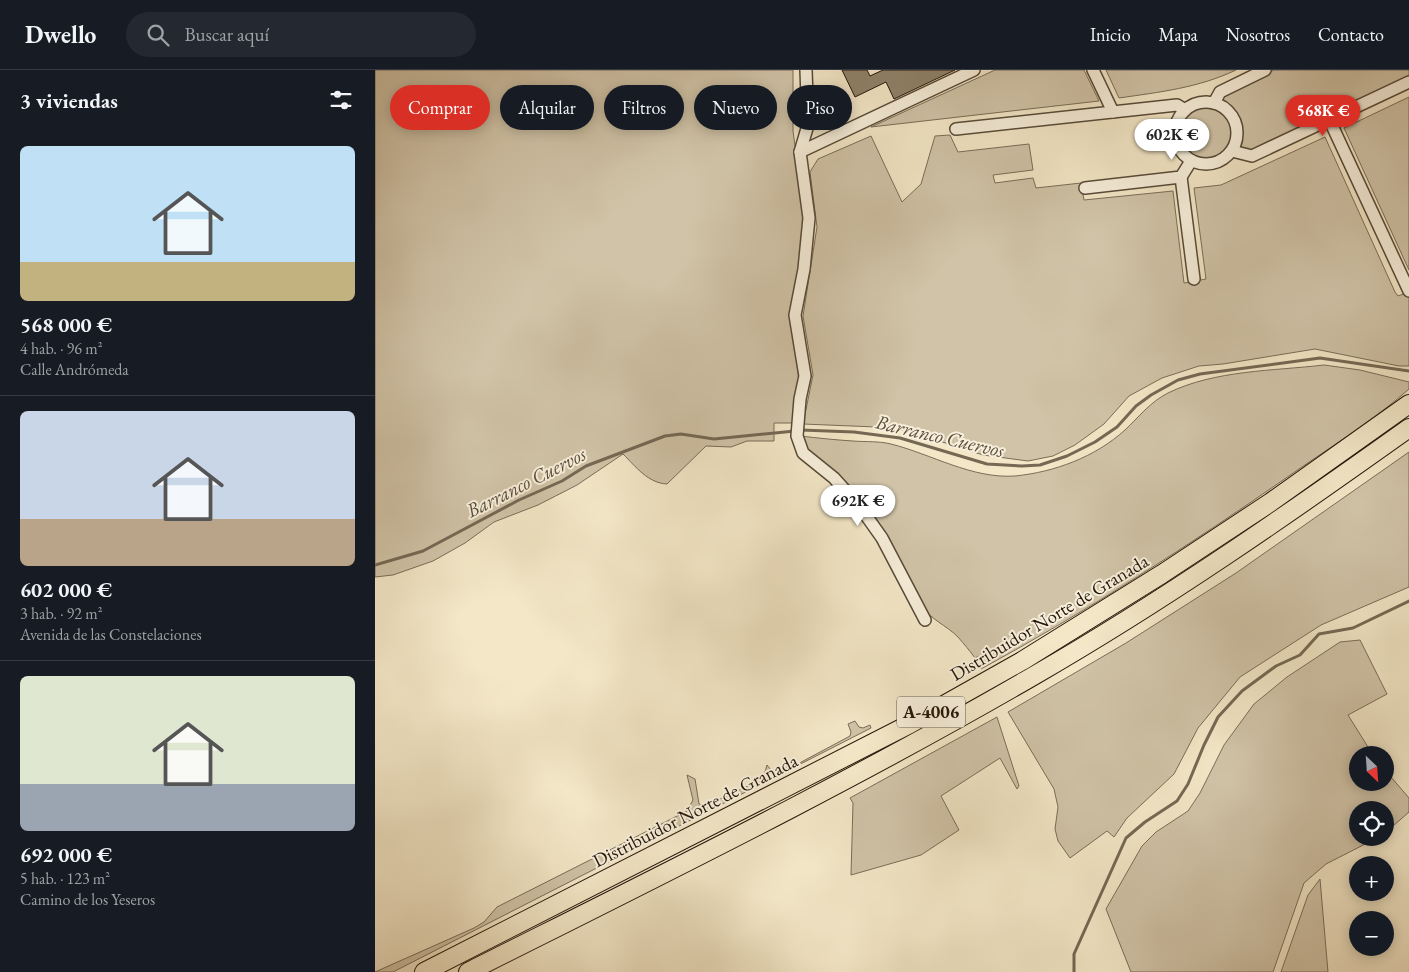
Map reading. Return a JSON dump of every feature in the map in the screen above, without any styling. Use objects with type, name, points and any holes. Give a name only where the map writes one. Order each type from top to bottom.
[{"type":"main road","name":"Distribuidor Norte de Granada","points":[[425,972],[884,737],[1022,661],[1162,574],[1263,507],[1409,404]]},
{"type":"main road","name":"A-4006","points":[[468,972],[923,739],[1037,674],[1179,588],[1409,428]]},
{"type":"street","points":[[806,70],[808,125],[800,152],[809,218],[804,269],[795,315],[805,376],[797,430],[803,453],[834,478],[882,538],[925,620]]},
{"type":"street","points":[[800,152],[974,70]]},
{"type":"street","points":[[1093,70],[1113,112]]},
{"type":"street","points":[[1214,103],[1220,92],[1265,70]]},
{"type":"street","points":[[1232,151],[1252,156],[1409,82]]},
{"type":"street","points":[[1199,103],[1214,103],[1231,113],[1236,122],[1238,132],[1232,151],[1218,162],[1209,164],[1191,161],[1183,155],[1175,137],[1177,122],[1185,110],[1199,103]]},
{"type":"street","points":[[956,129],[1177,105],[1185,110]]},
{"type":"street","points":[[1329,119],[1409,291]]},
{"type":"street","points":[[1191,161],[1181,177],[1194,279]]},
{"type":"street","points":[[1085,188],[1181,177]]},
{"type":"shaded area","points":[[375,70],[793,70],[793,85],[787,85],[787,130],[793,130],[806,227],[794,325],[799,383],[792,423],[774,423],[774,441],[747,441],[731,447],[706,446],[667,484],[654,481],[648,477],[623,454],[577,485],[538,505],[494,522],[465,543],[433,561],[393,575],[375,577]]},
{"type":"shaded area","points":[[995,70],[1084,70],[1099,101],[871,127]]},
{"type":"shaded area","points":[[1106,70],[1236,70],[1193,85],[1119,98]]},
{"type":"shaded area","points":[[1274,70],[1409,70],[1409,78],[1252,153],[1241,149],[1242,126],[1240,120],[1233,110],[1220,99],[1225,92]]},
{"type":"shaded area","points":[[1409,97],[1409,270],[1344,128]]},
{"type":"shaded area","points":[[1206,106],[1225,114],[1233,133],[1225,152],[1206,160],[1187,152],[1179,133],[1187,114]]},
{"type":"shaded area","points":[[950,135],[958,152],[1029,144],[1033,170],[993,175],[995,183],[1033,178],[1036,188],[1081,183],[1084,200],[1173,191],[1184,283],[1206,279],[1194,188],[1221,185],[1325,137],[1395,292],[1398,296],[1406,293],[1409,297],[1409,366],[1399,366],[1315,349],[1223,364],[1199,366],[1162,378],[1129,396],[1104,424],[1075,445],[1053,456],[1028,461],[983,455],[908,431],[876,427],[803,424],[813,375],[803,316],[817,227],[810,172],[818,159],[871,136],[902,202],[921,184],[935,136]]},
{"type":"shaded area","points":[[1324,365],[1360,370],[1409,382],[1409,389],[1349,435],[1174,553],[1059,625],[981,669],[981,655],[975,658],[958,637],[929,615],[921,605],[879,527],[863,502],[856,493],[812,454],[800,436],[886,443],[983,474],[1015,476],[1030,474],[1074,462],[1101,448],[1125,430],[1156,401],[1186,385],[1245,373]]},
{"type":"shaded area","points":[[1409,452],[1409,587],[1321,625],[1240,677],[1198,728],[1174,774],[1127,818],[1114,837],[1107,831],[1070,858],[1058,841],[1055,829],[1058,807],[1054,789],[1008,712],[1126,643],[1236,573]]},
{"type":"shaded area","points":[[1360,640],[1387,694],[1348,715],[1367,746],[1349,746],[1349,791],[1394,791],[1394,780],[1409,798],[1409,812],[1394,825],[1394,801],[1349,801],[1349,846],[1361,846],[1326,864],[1304,883],[1273,972],[1131,972],[1106,909],[1142,846],[1156,832],[1188,811],[1200,793],[1224,745],[1254,704],[1287,677],[1340,642]]},
{"type":"shaded area","points":[[997,717],[1019,786],[1017,789],[1000,758],[941,796],[959,830],[921,855],[851,875],[853,803],[850,798]]},
{"type":"shaded area","points":[[855,721],[859,727],[863,728],[870,725],[871,728],[393,972],[375,972],[474,928],[484,922],[497,907],[687,811],[693,800],[687,775],[695,779],[699,804],[705,806],[763,779],[767,765],[771,770],[792,767],[850,736],[851,732],[848,724]]},
{"type":"shaded area","points":[[1320,879],[1328,972],[1281,972],[1308,895]]},
{"type":"building","points":[[842,70],[867,70],[870,76],[883,70],[955,70],[894,99],[886,82],[855,97],[852,85],[849,85]]},
{"type":"waterway","name":"Barranco Cuervos","points":[[801,430],[854,432],[900,438],[987,464],[1040,465],[1067,456],[1095,442],[1117,427],[1136,406],[1151,395],[1178,380],[1200,374],[1320,358],[1409,371]]},
{"type":"waterway","name":"Barranco Cuervos","points":[[375,565],[423,551],[519,500],[562,481],[586,466],[665,436],[681,434],[714,439],[795,431]]},
{"type":"waterway","points":[[1074,972],[1074,954],[1126,838],[1145,822],[1177,801],[1188,784],[1218,717],[1242,691],[1276,666],[1300,655],[1319,634],[1353,628],[1409,601]]}]
